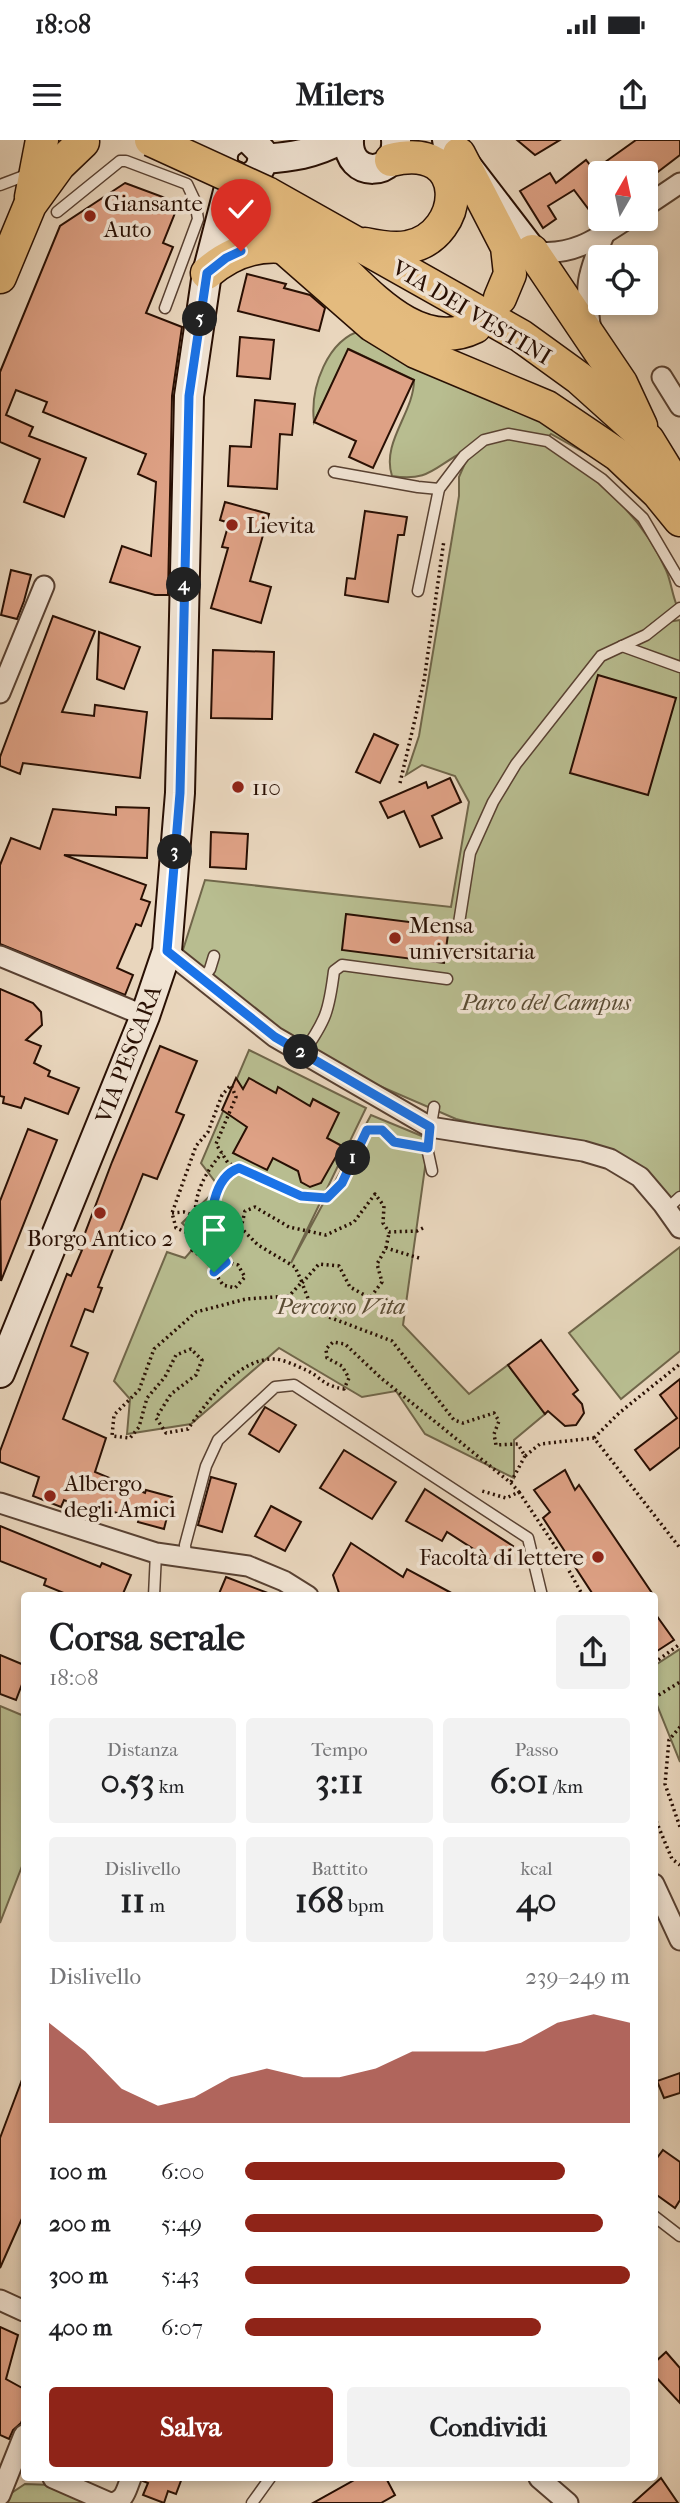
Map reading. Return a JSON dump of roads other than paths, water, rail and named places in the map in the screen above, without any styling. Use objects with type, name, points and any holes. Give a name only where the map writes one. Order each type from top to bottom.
[{"type":"main road","name":"VIA DEI VESTINI","points":[[151,140],[267,193],[521,336],[579,378],[648,440],[680,492]]},
{"type":"main road","points":[[1,273],[43,209],[59,165],[81,141]]},
{"type":"main road","points":[[453,147],[507,247],[510,274],[500,298]]},
{"type":"main road","points":[[354,242],[382,247],[410,247],[431,234],[446,214],[454,188],[445,165],[426,154],[394,150]]},
{"type":"main road","points":[[234,151],[283,247],[372,325],[421,341],[547,407],[618,455],[658,492],[680,520]]},
{"type":"main road","points":[[35,156],[43,209]]},
{"type":"main road","points":[[267,193],[312,241],[384,310],[421,341]]},
{"type":"main road","points":[[207,273],[226,258],[241,251],[283,247]]},
{"type":"main road","points":[[532,251],[621,383],[648,440]]},
{"type":"main road","points":[[421,341],[463,333],[475,327]]},
{"type":"street","points":[[300,155],[339,140]]},
{"type":"street","points":[[453,147],[532,251],[548,254],[566,252],[609,231]]},
{"type":"street","points":[[234,151],[300,155],[353,151],[363,167],[378,169],[394,150]]},
{"type":"street","name":"VIA PESCARA","points":[[0,1373],[145,1016],[167,951],[180,793],[189,396],[207,273],[234,151]]},
{"type":"street","points":[[658,198],[680,183]]},
{"type":"street","points":[[592,338],[586,297],[590,267],[604,234]]},
{"type":"street","points":[[662,377],[680,406]]},
{"type":"street","points":[[0,693],[44,586]]},
{"type":"street","points":[[167,951],[275,1037],[430,1127],[583,1151],[610,1159],[640,1177],[673,1203],[680,1228]]},
{"type":"street","points":[[0,956],[145,1016]]},
{"type":"street","points":[[0,1503],[156,1553],[248,1566],[281,1588]]},
{"type":"street","points":[[658,1893],[680,1940]]},
{"type":"street","points":[[0,2300],[21,2310]]},
{"type":"street","points":[[2,2489],[21,2442]]},
{"type":"street","points":[[2,2489],[21,2480]]},
{"type":"street","points":[[60,2481],[107,2502],[118,2502],[123,2498],[130,2481]]},
{"type":"street","points":[[542,2481],[568,2503]]},
{"type":"lane","points":[[187,184],[234,151]]},
{"type":"lane","points":[[0,186],[35,156]]},
{"type":"lane","points":[[43,209],[120,161],[187,184],[195,201],[198,219],[165,308]]},
{"type":"lane","points":[[418,591],[439,489],[464,456],[484,440],[508,434],[547,442],[602,480],[643,518],[680,581]]},
{"type":"lane","points":[[334,471],[439,489]]},
{"type":"lane","points":[[459,923],[470,853],[493,802],[516,764],[580,679],[601,656],[646,635],[680,607]]},
{"type":"lane","points":[[622,646],[680,667]]},
{"type":"lane","points":[[203,979],[214,956]]},
{"type":"lane","points":[[303,1053],[330,1008],[334,971],[342,965],[447,979]]},
{"type":"lane","points":[[432,1171],[428,1148],[434,1107]]},
{"type":"lane","points":[[186,1557],[186,1545],[206,1466],[218,1440],[275,1387],[294,1385],[528,1538],[541,1592]]},
{"type":"lane","points":[[154,1592],[156,1553]]},
{"type":"lane","points":[[658,2219],[680,2236]]},
{"type":"lane","points":[[252,2503],[268,2481]]},
{"type":"place","name":"Giansante Auto","points":[[90,216]]},
{"type":"place","name":"Lievita","points":[[232,525]]},
{"type":"place","name":"110","points":[[238,787]]},
{"type":"place","name":"Mensa universitaria","points":[[395,938]]},
{"type":"place","name":"Borgo Antico 2","points":[[100,1213]]},
{"type":"place","name":"Albergo degli Amici","points":[[50,1496]]},
{"type":"place","name":"Facoltà di lettere","points":[[598,1557]]},
{"type":"park label","name":"Parco del Campus","points":[[546,1002]]},
{"type":"park label","name":"Percorso Vita","points":[[341,1306]]}]
